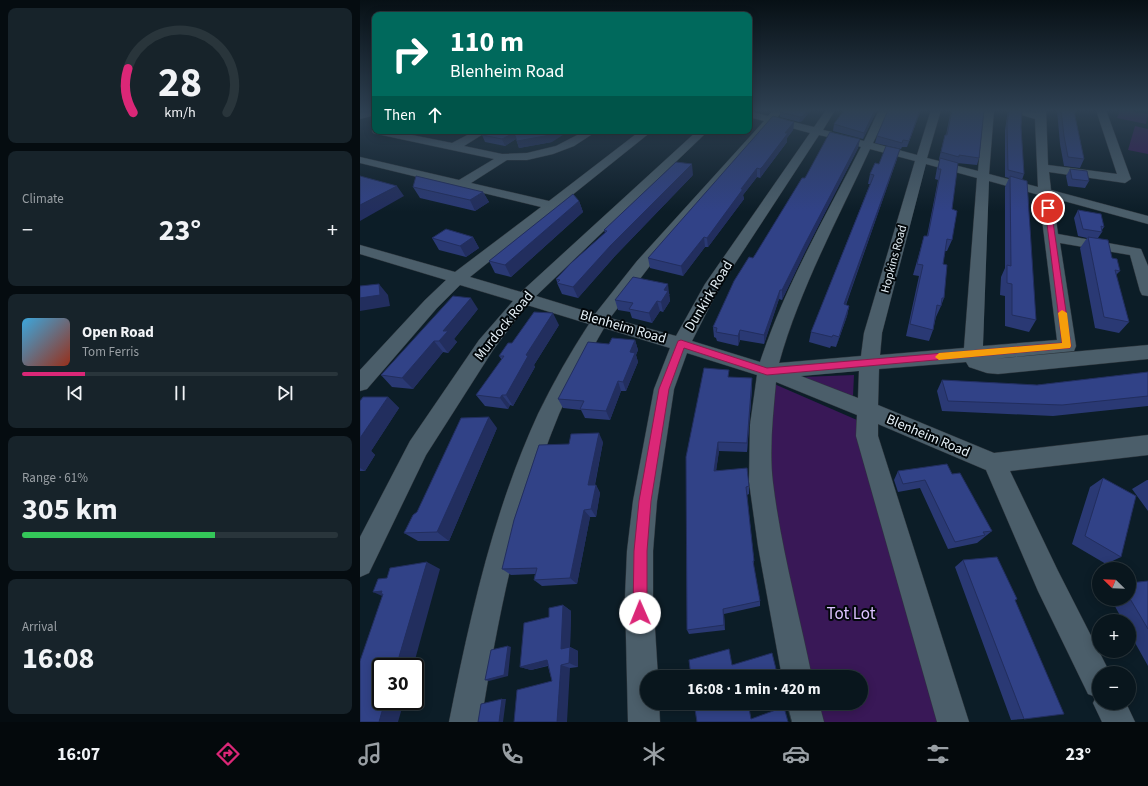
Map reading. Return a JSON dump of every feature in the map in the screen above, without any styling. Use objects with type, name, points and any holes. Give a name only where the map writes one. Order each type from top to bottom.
[{"type":"street","points":[[437,144],[505,157],[530,157],[550,153],[572,144]]},
{"type":"street","points":[[453,147],[459,144]]},
{"type":"street","points":[[360,383],[431,304],[458,278],[630,144]]},
{"type":"street","name":"Murdock Road","points":[[360,564],[418,448],[486,346],[524,298],[689,144]]},
{"type":"street","points":[[464,722],[494,572],[518,494],[541,432],[571,368],[599,321],[646,259],[749,144]]},
{"type":"street","name":"Dunkirk Road","points":[[644,722],[639,597],[640,551],[644,508],[664,389],[681,344],[711,288],[808,144]]},
{"type":"street","points":[[862,144],[1148,220]]},
{"type":"street","name":"Hopkins Road","points":[[925,144],[873,333],[866,410],[867,436],[953,722]]},
{"type":"street","points":[[985,144],[973,353],[976,362],[987,366],[998,367],[1148,352]]},
{"type":"street","points":[[1041,144],[1042,168],[1067,346]]},
{"type":"street","points":[[1042,168],[1125,179],[1113,144]]},
{"type":"street","points":[[796,670],[771,546],[761,482],[761,425],[767,371],[778,335],[794,295],[867,145]]},
{"type":"street","points":[[462,184],[505,157]]},
{"type":"street","points":[[360,160],[551,204]]},
{"type":"street","points":[[1052,237],[1136,252],[1148,291]]},
{"type":"street","name":"Blenheim Road","points":[[360,249],[767,371],[994,463],[1148,445]]},
{"type":"street","points":[[767,371],[869,364],[973,353],[1067,346],[1080,348],[1148,339]]},
{"type":"street","points":[[994,463],[1048,581],[1092,669]]},
{"type":"street","points":[[805,710],[808,722]]},
{"type":"street","points":[[1113,710],[1119,722]]},
{"type":"green space","points":[[1130,144],[1148,144],[1148,154],[1128,150]]},
{"type":"green space","points":[[854,375],[853,396],[802,377]]},
{"type":"green space","name":"Tot Lot","points":[[772,383],[857,420],[942,722],[818,722],[815,710],[868,710],[868,670],[805,670],[769,476]]},
{"type":"building","points":[[749,144],[780,144],[763,166],[760,169],[757,168],[707,238],[704,237],[681,266],[648,258]]},
{"type":"building","points":[[824,144],[858,144],[782,290],[780,290],[764,335],[740,330],[738,336],[716,332],[717,328],[713,327],[734,281],[749,257],[753,258],[802,178],[805,178]]},
{"type":"building","points":[[943,144],[980,144],[979,158],[959,155],[959,157],[941,152]]},
{"type":"building","points":[[1007,144],[1022,144],[1024,174],[1008,170]]},
{"type":"building","points":[[1065,144],[1081,144],[1084,159],[1068,157]]},
{"type":"building","points":[[886,146],[900,149],[844,304],[849,306],[839,337],[833,335],[832,337],[811,332],[874,175],[870,174],[875,163],[879,164]]},
{"type":"building","points":[[940,158],[958,163],[952,209],[957,211],[952,240],[947,239],[943,264],[947,265],[944,298],[942,298],[941,306],[937,305],[933,330],[910,324],[923,265],[917,264],[924,236],[928,236],[941,169],[938,169]]},
{"type":"building","points":[[676,162],[692,164],[611,245],[573,287],[557,283],[560,280],[556,279],[571,263],[607,231],[604,230]]},
{"type":"building","points":[[1070,169],[1087,171],[1089,181],[1072,179]]},
{"type":"building","points":[[360,176],[397,186],[360,205]]},
{"type":"building","points":[[416,176],[483,192],[470,200],[413,187]]},
{"type":"building","points":[[1010,176],[1027,181],[1036,320],[1012,315],[1012,284],[1007,283],[1007,265],[1011,266]]},
{"type":"building","points":[[573,194],[579,201],[505,265],[489,261]]},
{"type":"building","points":[[1078,210],[1101,214],[1104,227],[1101,226],[1102,232],[1083,229]]},
{"type":"building","points":[[446,229],[473,237],[460,246],[432,238]]},
{"type":"building","points":[[1088,237],[1108,240],[1112,258],[1117,259],[1120,271],[1115,270],[1129,322],[1104,317]]},
{"type":"building","points":[[633,277],[668,284],[664,290],[668,291],[661,302],[657,301],[649,313],[629,309],[633,303],[615,300]]},
{"type":"building","points":[[379,284],[380,295],[360,298],[360,286]]},
{"type":"building","points":[[453,296],[471,298],[443,331],[448,331],[439,341],[434,341],[402,378],[381,375]]},
{"type":"building","points":[[534,312],[553,313],[526,355],[528,356],[506,395],[502,395],[500,398],[476,395],[504,356],[499,356],[508,343],[512,343]]},
{"type":"building","points":[[612,338],[635,340],[630,352],[635,353],[623,382],[618,381],[606,411],[580,409],[584,401],[558,399],[588,342],[609,344]]},
{"type":"building","points":[[704,368],[729,370],[728,377],[752,378],[747,443],[718,442],[714,471],[747,468],[749,486],[746,487],[753,561],[760,601],[723,609],[724,625],[687,630],[686,457]]},
{"type":"building","points":[[1148,372],[1148,396],[1062,405],[948,401],[942,380],[1037,385]]},
{"type":"building","points":[[363,397],[388,397],[360,438],[360,401]]},
{"type":"building","points":[[489,417],[437,532],[404,533],[413,515],[417,512],[461,418]]},
{"type":"building","points":[[599,433],[588,485],[596,485],[591,509],[584,510],[570,578],[534,580],[537,568],[502,569],[514,520],[539,445],[569,444],[571,434]]},
{"type":"building","points":[[947,464],[952,474],[960,473],[992,531],[983,532],[985,535],[955,542],[925,480],[903,484],[898,471]]},
{"type":"building","points":[[1103,478],[1136,496],[1121,557],[1085,536]]},
{"type":"building","points":[[997,557],[1017,599],[1015,600],[1064,714],[1024,719],[963,560]]},
{"type":"building","points":[[427,562],[399,658],[372,658],[372,710],[382,710],[379,722],[360,722],[360,661],[383,594],[381,594],[382,591],[373,592],[378,579],[387,578],[390,568]]},
{"type":"building","points":[[1148,581],[1148,629],[1134,606],[1136,606],[1136,582]]},
{"type":"building","points":[[563,605],[561,649],[570,647],[569,663],[561,665],[557,722],[514,722],[517,690],[552,681],[547,660],[520,667],[524,623],[549,617],[549,608]]},
{"type":"building","points":[[508,646],[504,675],[485,680],[491,650]]},
{"type":"building","points":[[729,649],[732,665],[772,653],[776,670],[690,670],[689,660]]},
{"type":"building","points":[[502,699],[499,722],[478,722],[481,704]]},
{"type":"building","points":[[695,710],[749,710],[751,719],[776,710],[785,710],[788,722],[697,722]]},
{"type":"slow traffic","points":[[939,357],[1067,346],[1062,313]]},
{"type":"route","points":[[640,613],[640,551],[645,501],[664,389],[681,344],[767,371],[869,364],[973,353],[1067,346],[1048,208]]}]
